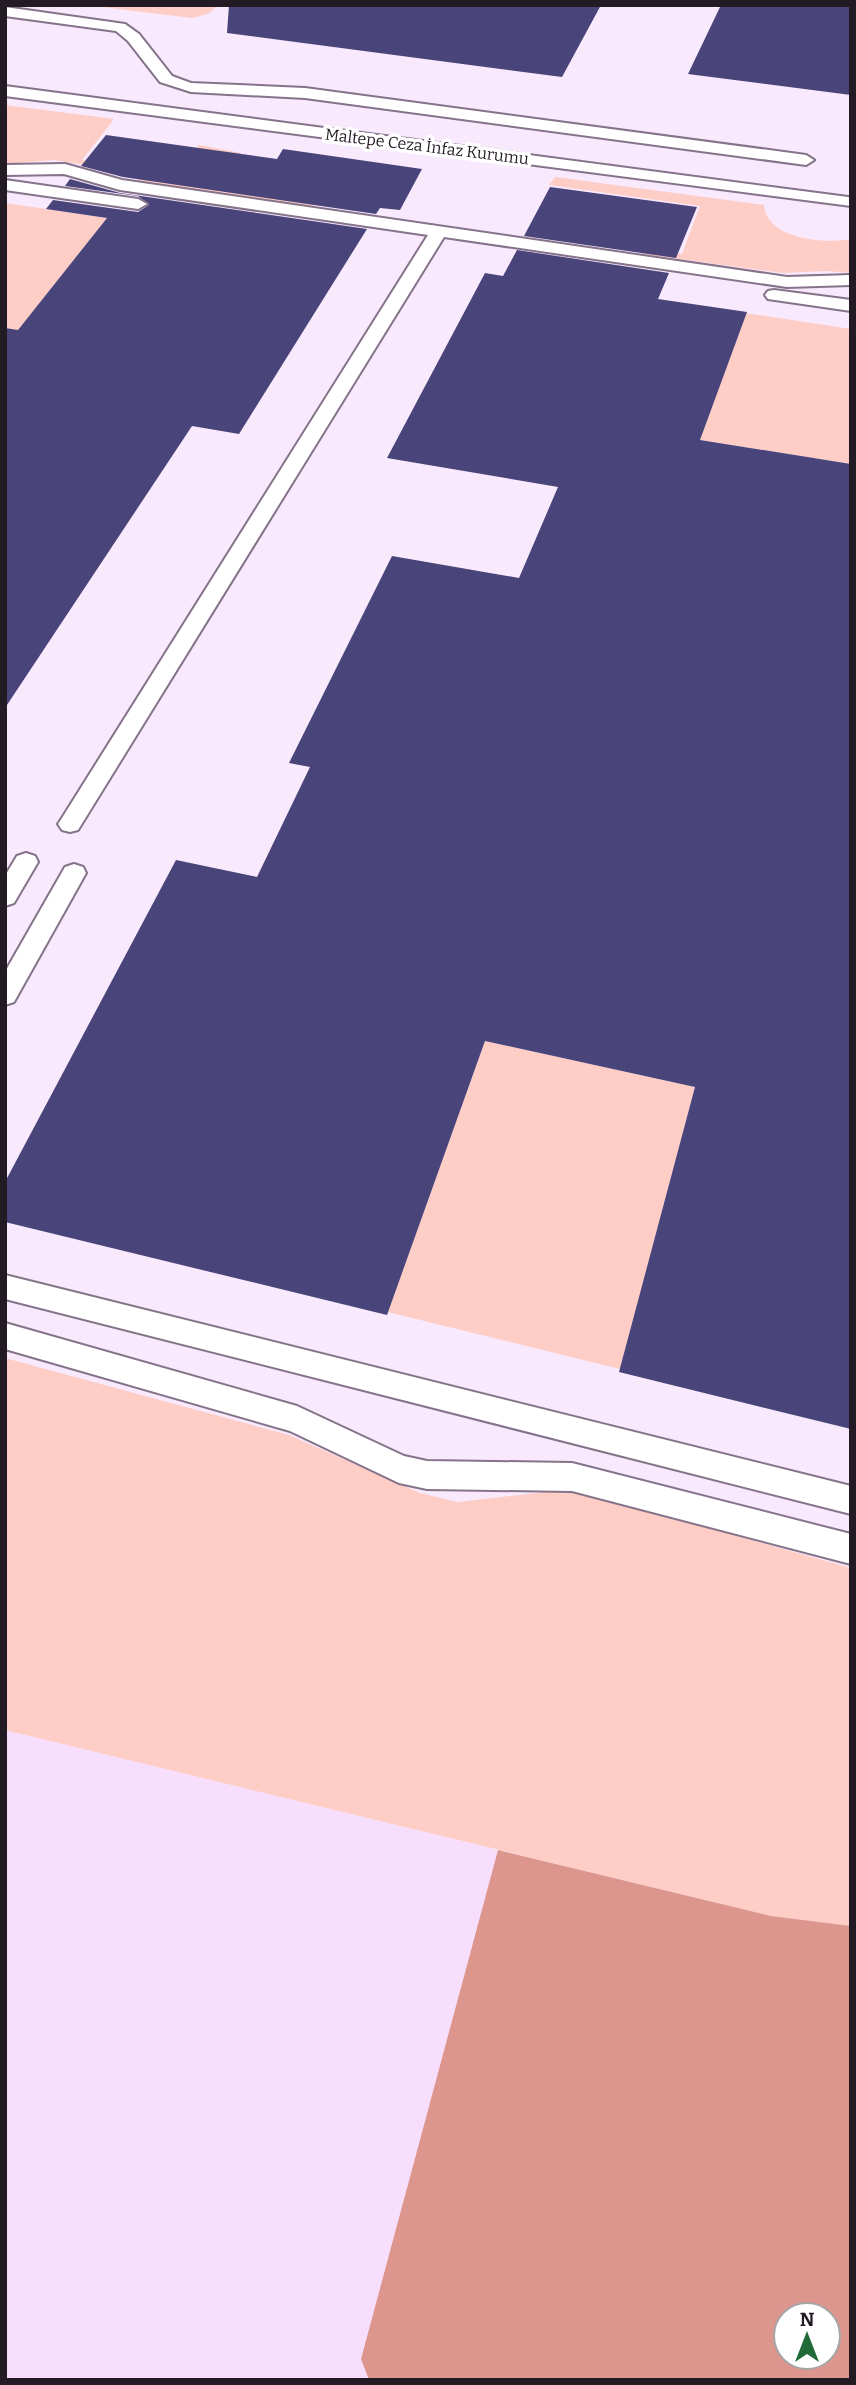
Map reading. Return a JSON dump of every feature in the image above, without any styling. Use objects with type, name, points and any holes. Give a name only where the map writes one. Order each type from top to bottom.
[{"type":"lane","points":[[5,10],[120,27],[130,32],[166,80],[174,84],[234,91],[305,93],[806,160]]},
{"type":"lane","name":"Maltepe Ceza İnfaz Kurumu","points":[[5,91],[848,202]]},
{"type":"lane","points":[[5,170],[78,170],[120,185],[851,306]]},
{"type":"lane","points":[[5,186],[788,282],[827,277],[851,280]]},
{"type":"lane","points":[[70,824],[434,238]]},
{"type":"lane","points":[[5,897],[26,862]]},
{"type":"lane","points":[[5,995],[74,873]]},
{"type":"lane","points":[[5,1287],[851,1500]]},
{"type":"lane","points":[[5,1336],[297,1419],[399,1469],[427,1475],[572,1477],[851,1549]]},
{"type":"shaded area","points":[[86,5],[218,5],[208,14],[192,18]]},
{"type":"shaded area","points":[[5,105],[114,119],[82,160],[178,175],[199,145],[241,153],[230,172],[317,205],[299,207],[141,182],[129,172],[54,160],[5,164]]},
{"type":"shaded area","points":[[555,177],[764,205],[775,226],[786,232],[813,240],[851,239],[851,273],[783,273],[642,254],[644,249],[682,254],[700,206],[549,185]]},
{"type":"shaded area","points":[[5,203],[107,218],[18,330],[5,328]]},
{"type":"shaded area","points":[[746,313],[851,329],[851,464],[700,440]]},
{"type":"shaded area","points":[[485,1041],[695,1087],[620,1369],[388,1312]]},
{"type":"shaded area","points":[[5,1358],[289,1435],[420,1493],[457,1502],[554,1491],[592,1495],[851,1568],[851,1926],[771,1916],[5,1730]]},
{"type":"shaded area","points":[[5,1730],[498,1850],[361,2359],[369,2380],[5,2380]]},
{"type":"shaded area","points":[[498,1850],[771,1916],[851,1926],[851,2380],[369,2380],[361,2359]]},
{"type":"building","points":[[229,5],[601,5],[562,77],[227,33]]},
{"type":"building","points":[[721,5],[851,5],[851,95],[688,74]]},
{"type":"building","points":[[106,135],[277,159],[283,149],[422,169],[400,210],[380,208],[376,214],[123,177],[81,166]]},
{"type":"building","points":[[70,179],[120,193],[367,229],[239,434],[192,426],[5,708],[5,328],[18,330],[107,218],[46,209],[53,200],[138,212],[149,205],[138,196],[65,186]]},
{"type":"building","points":[[550,187],[697,207],[676,258],[524,236]]},
{"type":"building","points":[[517,250],[669,273],[658,299],[747,312],[700,440],[851,464],[851,1429],[619,1372],[695,1087],[485,1041],[387,1315],[5,1222],[5,1182],[176,860],[257,877],[310,767],[289,763],[392,556],[519,578],[558,487],[387,458],[485,273],[503,276]]}]
